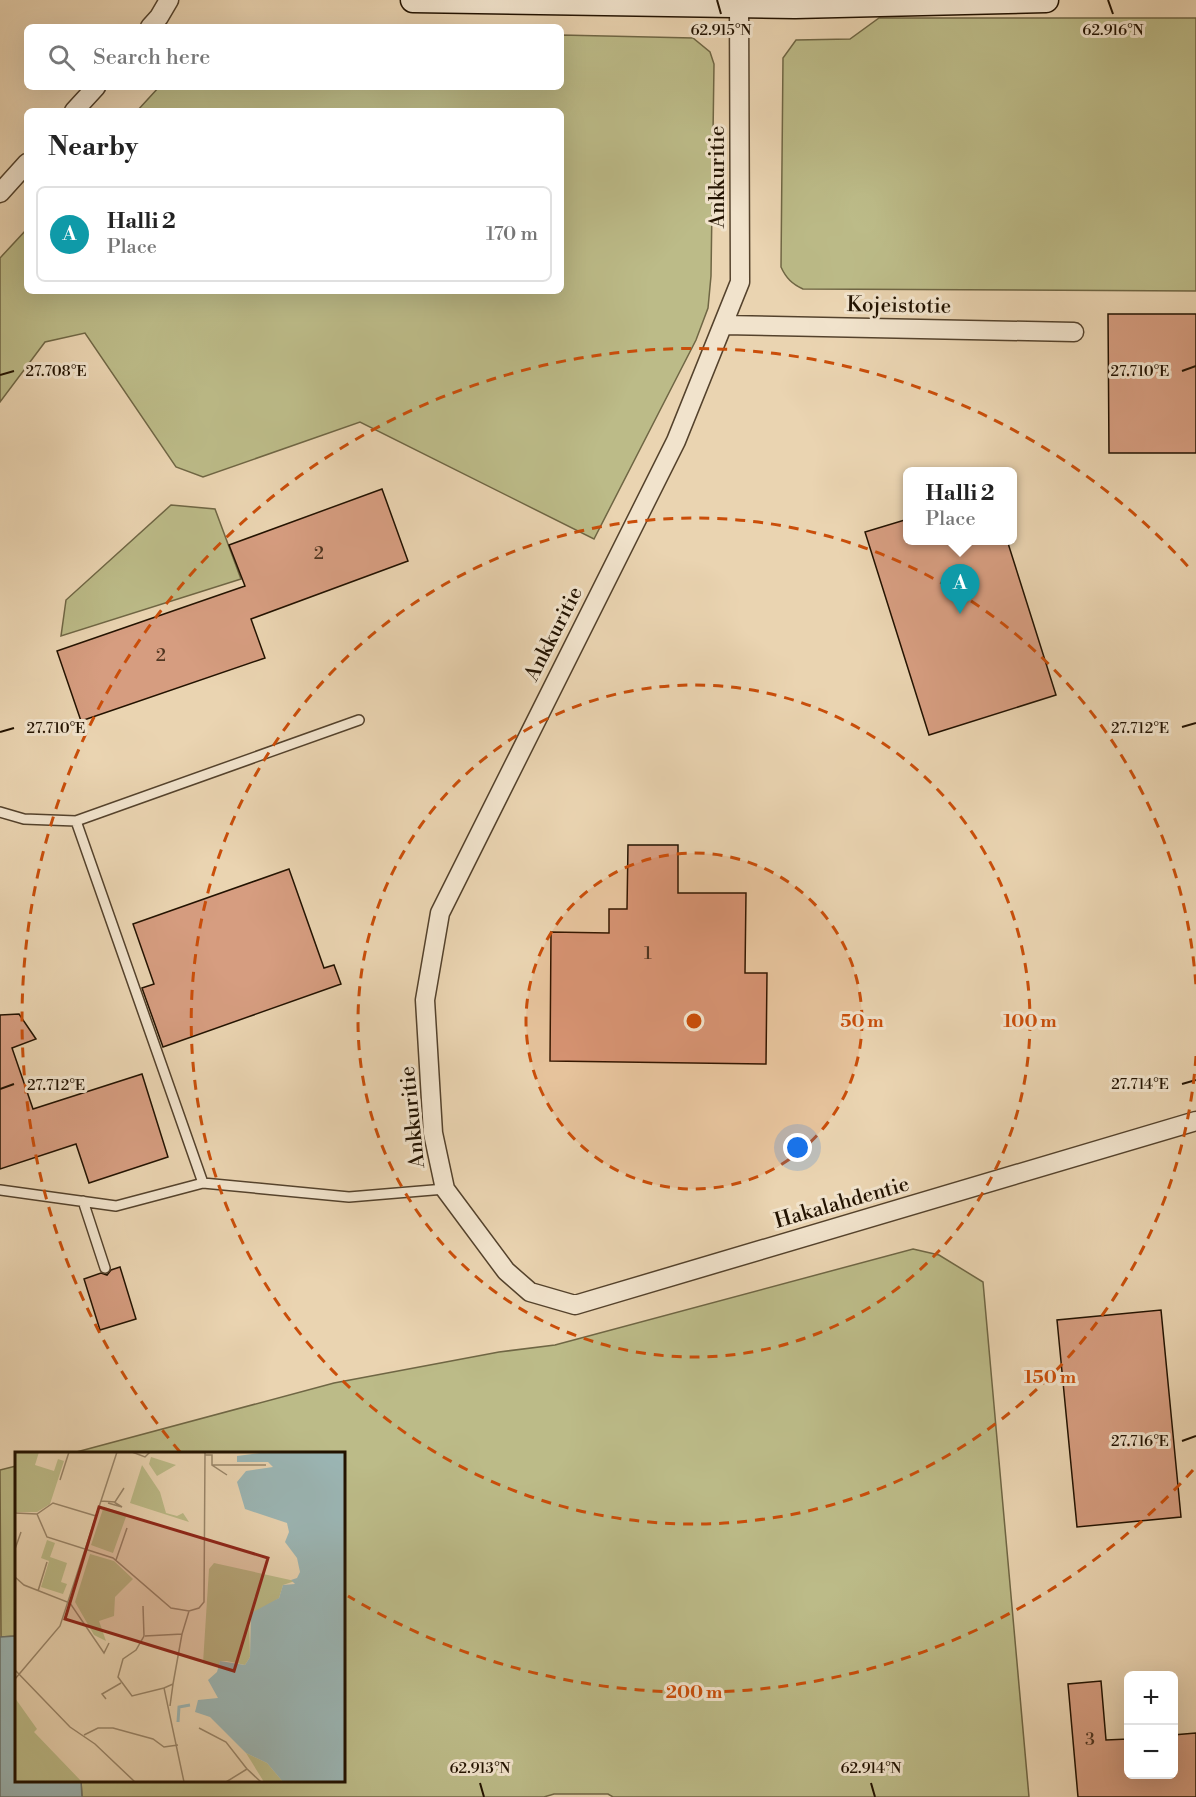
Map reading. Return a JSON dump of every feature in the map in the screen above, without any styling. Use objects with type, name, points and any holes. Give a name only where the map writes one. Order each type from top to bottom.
[{"type":"street","points":[[152,24],[170,0]]},
{"type":"street","points":[[413,0],[740,2],[795,6],[1046,0]]},
{"type":"street","name":"Ankkuritie","points":[[506,1271],[445,1189],[433,1133],[425,1000],[440,913],[676,441],[740,282],[740,2]]},
{"type":"street","points":[[77,108],[93,90]]},
{"type":"street","points":[[0,193],[24,166]]},
{"type":"street","name":"Kojeistotie","points":[[724,325],[1074,332]]},
{"type":"street","name":"Hakalahdentie","points":[[506,1271],[530,1292],[576,1305],[1196,1121]]},
{"type":"lane","points":[[0,812],[24,819],[76,821],[359,720]]},
{"type":"lane","points":[[76,821],[203,1183]]},
{"type":"lane","points":[[0,1190],[116,1206],[203,1183],[349,1197],[445,1189]]},
{"type":"lane","points":[[83,1201],[105,1268]]},
{"type":"shaded area","points":[[879,18],[1196,18],[1196,291],[803,289],[793,283],[781,267],[783,58],[796,40],[850,39]]},
{"type":"shaded area","points":[[564,35],[693,38],[710,52],[714,64],[711,276],[708,308],[696,340],[594,539],[360,422],[203,477],[176,467],[85,333],[45,342],[0,402],[0,258],[24,232],[24,294],[564,294],[564,108],[140,108],[156,90],[564,90]]},
{"type":"shaded area","points":[[171,505],[215,509],[241,579],[61,636],[66,600]]},
{"type":"shaded area","points":[[913,1249],[939,1255],[983,1282],[1029,1797],[613,1797],[608,1794],[554,1794],[544,1797],[82,1797],[81,1782],[345,1782],[345,1452],[76,1452],[334,1383],[499,1352],[555,1345]]},
{"type":"shaded area","points":[[15,1466],[15,1636],[1,1637],[0,1470]]},
{"type":"water","points":[[15,1636],[15,1782],[81,1782],[82,1797],[0,1797],[0,1637]]},
{"type":"building","points":[[1108,314],[1196,314],[1196,453],[1109,453]]},
{"type":"building","points":[[382,489],[408,561],[251,619],[265,658],[81,721],[57,651],[245,586],[229,545]]},
{"type":"building","points":[[903,521],[903,545],[1009,545],[1056,695],[929,735],[865,532]]},
{"type":"building","points":[[628,845],[678,845],[678,893],[746,893],[745,973],[767,973],[766,1064],[550,1061],[551,932],[609,933],[609,909],[627,909]]},
{"type":"building","points":[[289,869],[324,968],[334,965],[341,984],[163,1047],[142,988],[154,984],[133,924]]},
{"type":"building","points":[[19,1014],[36,1039],[12,1048],[33,1109],[142,1074],[168,1157],[89,1183],[76,1144],[0,1169],[0,1015]]},
{"type":"building","points":[[120,1267],[136,1319],[100,1330],[84,1279],[101,1273],[107,1275],[111,1270]]},
{"type":"building","points":[[1161,1310],[1181,1517],[1077,1527],[1057,1320]]},
{"type":"building","points":[[1101,1681],[1106,1740],[1124,1739],[1124,1779],[1178,1779],[1178,1735],[1196,1733],[1196,1797],[1078,1797],[1068,1684]]},
{"type":"place","name":"Halli 2","points":[[960,614]]}]
